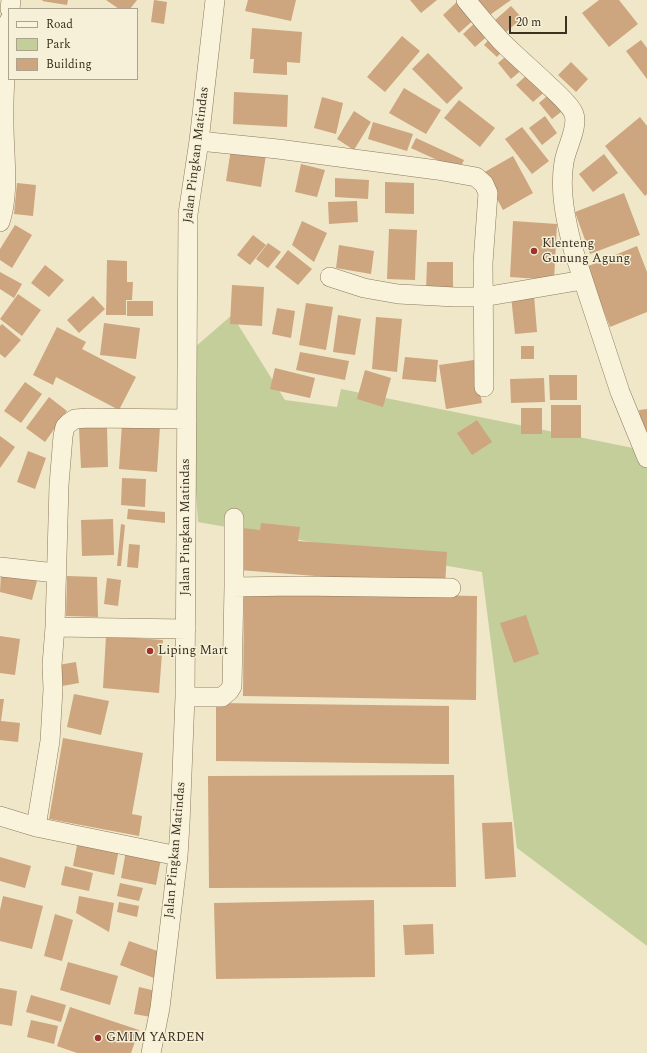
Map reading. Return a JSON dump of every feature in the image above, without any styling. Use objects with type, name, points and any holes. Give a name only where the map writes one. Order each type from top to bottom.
[{"type":"street","name":"Jalan Pingkan Matindas","points":[[151,1053],[160,1008],[178,856],[185,697],[188,214],[199,141],[215,0]]},
{"type":"street","points":[[466,0],[502,42],[551,88],[573,112],[575,121],[564,161],[562,192],[568,229],[583,280],[620,392],[647,458]]},
{"type":"street","points":[[0,222],[3,214],[6,170],[4,126],[5,62],[8,31]]},
{"type":"street","points":[[199,141],[278,149],[437,170],[476,177],[484,184],[488,193],[483,263],[484,387]]},
{"type":"street","points":[[330,277],[364,288],[398,294],[455,297],[483,297],[583,280]]},
{"type":"street","points":[[36,827],[50,741],[53,689],[52,665],[55,627],[58,485],[65,427],[75,419],[88,418],[187,419]]},
{"type":"street","points":[[185,697],[222,696],[229,691],[232,686],[234,518]]},
{"type":"street","points":[[0,567],[56,573]]},
{"type":"street","points":[[234,587],[297,586],[451,588]]},
{"type":"street","points":[[55,627],[186,629]]},
{"type":"street","points":[[0,816],[36,827],[178,856]]},
{"type":"green space","points":[[232,315],[285,400],[337,407],[341,389],[643,450],[647,458],[647,946],[517,848],[482,572],[198,522],[187,354]]},
{"type":"building","points":[[68,0],[67,5],[42,1]]},
{"type":"building","points":[[106,0],[137,0],[131,8],[118,8]]},
{"type":"building","points":[[154,0],[167,2],[164,24],[151,22]]},
{"type":"building","points":[[248,0],[296,0],[291,21],[245,11]]},
{"type":"building","points":[[410,0],[437,0],[421,13]]},
{"type":"building","points":[[459,0],[477,17],[459,33],[443,15]]},
{"type":"building","points":[[475,0],[511,0],[487,17]]},
{"type":"building","points":[[599,0],[619,0],[638,24],[609,47],[582,13]]},
{"type":"building","points":[[511,6],[522,18],[505,33],[494,21]]},
{"type":"building","points":[[479,19],[491,33],[475,47],[463,34]]},
{"type":"building","points":[[252,28],[302,32],[300,63],[287,62],[287,75],[253,73],[254,59],[250,59]]},
{"type":"building","points":[[402,36],[420,51],[385,92],[367,77]]},
{"type":"building","points":[[492,36],[506,47],[497,57],[484,45]]},
{"type":"building","points":[[641,40],[647,48],[647,79],[626,51]]},
{"type":"building","points":[[511,52],[524,68],[511,79],[498,63]]},
{"type":"building","points":[[428,53],[463,88],[447,104],[412,69]]},
{"type":"building","points":[[571,62],[588,79],[576,92],[558,75]]},
{"type":"building","points":[[531,71],[548,89],[533,102],[516,85]]},
{"type":"building","points":[[404,88],[441,110],[426,134],[389,113]]},
{"type":"building","points":[[553,91],[566,108],[552,119],[539,103]]},
{"type":"building","points":[[234,92],[288,95],[287,127],[233,124]]},
{"type":"building","points":[[322,97],[343,103],[336,134],[314,128]]},
{"type":"building","points":[[459,100],[495,128],[480,147],[444,118]]},
{"type":"building","points":[[354,111],[371,122],[354,150],[337,139]]},
{"type":"building","points":[[545,116],[557,133],[542,145],[529,128]]},
{"type":"building","points":[[640,117],[647,126],[647,194],[645,196],[605,146]]},
{"type":"building","points":[[373,122],[413,134],[407,151],[368,139]]},
{"type":"building","points":[[522,127],[549,161],[532,174],[505,139]]},
{"type":"building","points":[[416,138],[464,160],[459,170],[411,148]]},
{"type":"building","points":[[231,149],[266,155],[261,187],[226,181]]},
{"type":"building","points":[[604,154],[618,173],[593,192],[579,174]]},
{"type":"building","points":[[513,156],[533,193],[503,210],[483,173]]},
{"type":"building","points":[[301,164],[325,170],[317,197],[295,192]]},
{"type":"building","points":[[335,178],[369,180],[368,199],[335,197]]},
{"type":"building","points":[[385,182],[414,183],[414,214],[385,213]]},
{"type":"building","points":[[17,183],[36,185],[33,216],[14,214]]},
{"type":"building","points":[[624,193],[640,235],[590,254],[575,212]]},
{"type":"building","points":[[357,201],[358,222],[329,224],[328,202]]},
{"type":"building","points":[[302,221],[327,233],[314,262],[292,245]]},
{"type":"building","name":"Klenteng Gunung Agung","points":[[513,221],[557,224],[554,280],[510,277]]},
{"type":"building","points":[[15,225],[32,235],[12,268],[0,260],[0,249]]},
{"type":"building","points":[[389,229],[417,230],[415,280],[387,279]]},
{"type":"building","points":[[253,235],[266,245],[250,265],[237,255]]},
{"type":"building","points":[[268,243],[281,252],[268,268],[256,259]]},
{"type":"building","points":[[339,245],[374,251],[371,274],[336,268]]},
{"type":"building","points":[[637,246],[647,272],[647,312],[610,327],[586,267]]},
{"type":"building","points":[[288,250],[312,269],[298,285],[275,267]]},
{"type":"building","points":[[107,260],[127,261],[127,282],[133,282],[132,300],[126,300],[126,315],[106,315]]},
{"type":"building","points":[[427,262],[453,262],[453,292],[426,291]]},
{"type":"building","points":[[45,265],[64,280],[49,297],[31,283]]},
{"type":"building","points":[[0,272],[22,284],[14,298],[0,289]]},
{"type":"building","points":[[232,285],[264,287],[262,326],[230,324]]},
{"type":"building","points":[[18,294],[41,310],[22,336],[0,319]]},
{"type":"building","points":[[534,295],[537,332],[515,334],[511,296]]},
{"type":"building","points":[[93,296],[105,309],[79,333],[67,320]]},
{"type":"building","points":[[127,301],[153,301],[153,316],[127,316]]},
{"type":"building","points":[[306,303],[333,307],[326,350],[299,345]]},
{"type":"building","points":[[277,308],[295,311],[291,338],[272,334]]},
{"type":"building","points":[[338,315],[361,319],[355,355],[333,352]]},
{"type":"building","points":[[376,317],[402,319],[397,372],[372,369]]},
{"type":"building","points":[[104,323],[140,328],[136,359],[100,355]]},
{"type":"building","points":[[2,324],[21,340],[5,358],[0,354],[0,326]]},
{"type":"building","points":[[57,327],[86,342],[82,349],[136,377],[119,410],[56,377],[53,385],[33,375]]},
{"type":"building","points":[[521,346],[534,346],[534,359],[521,359]]},
{"type":"building","points":[[300,352],[349,361],[345,380],[296,370]]},
{"type":"building","points":[[405,357],[438,360],[436,382],[402,379]]},
{"type":"building","points":[[474,360],[482,403],[446,409],[439,365]]},
{"type":"building","points":[[275,368],[315,378],[310,398],[270,389]]},
{"type":"building","points":[[365,370],[391,378],[383,407],[357,399]]},
{"type":"building","points":[[549,375],[577,375],[577,400],[550,400]]},
{"type":"building","points":[[544,378],[545,402],[511,403],[510,379]]},
{"type":"building","points":[[25,382],[42,394],[21,423],[4,411]]},
{"type":"building","points":[[49,397],[67,411],[45,442],[26,428]]},
{"type":"building","points":[[551,405],[581,405],[581,438],[551,438]]},
{"type":"building","points":[[521,408],[542,408],[542,434],[521,434]]},
{"type":"building","points":[[647,409],[647,436],[643,437],[639,410]]},
{"type":"building","points":[[477,420],[492,442],[472,455],[457,433]]},
{"type":"building","points":[[122,424],[160,427],[157,472],[119,469]]},
{"type":"building","points":[[107,427],[108,467],[81,468],[79,428]]},
{"type":"building","points":[[0,436],[15,447],[0,468]]},
{"type":"building","points":[[28,451],[46,458],[35,489],[17,482]]},
{"type":"building","points":[[122,478],[146,479],[145,507],[121,505]]},
{"type":"building","points":[[128,509],[165,512],[165,523],[127,519]]},
{"type":"building","points":[[113,519],[114,555],[82,556],[81,520]]},
{"type":"building","points":[[261,523],[300,527],[298,541],[447,552],[445,586],[239,570],[242,528],[260,530]]},
{"type":"building","points":[[121,524],[125,525],[121,566],[117,566]]},
{"type":"building","points":[[129,544],[140,545],[138,568],[127,567]]},
{"type":"building","points":[[1,573],[37,581],[32,600],[0,592]]},
{"type":"building","points":[[67,576],[97,577],[98,617],[66,616]]},
{"type":"building","points":[[107,578],[121,580],[118,606],[104,604]]},
{"type":"building","points":[[244,592],[477,596],[476,700],[243,696]]},
{"type":"building","points":[[526,615],[539,654],[514,663],[500,623]]},
{"type":"building","points":[[0,636],[20,639],[15,675],[0,673]]},
{"type":"building","points":[[106,636],[163,640],[159,693],[103,688]]},
{"type":"building","points":[[76,662],[79,683],[62,686],[58,665]]},
{"type":"building","points":[[74,694],[109,701],[101,735],[67,727]]},
{"type":"building","points":[[0,699],[4,699],[1,721],[20,723],[18,742],[0,740]]},
{"type":"building","points":[[216,703],[449,706],[449,764],[216,761]]},
{"type":"building","points":[[63,738],[143,753],[132,814],[142,816],[139,836],[49,819]]},
{"type":"building","points":[[454,775],[456,887],[209,888],[208,776]]},
{"type":"building","points":[[512,822],[516,877],[485,879],[482,823]]},
{"type":"building","points":[[78,840],[119,849],[114,875],[73,866]]},
{"type":"building","points":[[126,851],[161,859],[156,885],[121,878]]},
{"type":"building","points":[[0,857],[31,866],[25,888],[0,881]]},
{"type":"building","points":[[65,866],[93,873],[89,891],[61,885]]},
{"type":"building","points":[[120,883],[143,888],[139,901],[117,896]]},
{"type":"building","points":[[3,896],[43,906],[32,949],[0,941],[0,910]]},
{"type":"building","points":[[79,896],[114,903],[109,932],[76,913]]},
{"type":"building","points":[[374,900],[375,977],[216,979],[214,903]]},
{"type":"building","points":[[119,902],[139,906],[137,917],[117,912]]},
{"type":"building","points":[[55,914],[73,920],[62,961],[44,956]]},
{"type":"building","points":[[433,924],[434,954],[405,955],[403,925]]},
{"type":"building","points":[[129,941],[163,953],[154,978],[120,965]]},
{"type":"building","points":[[68,962],[118,976],[110,1005],[60,990]]},
{"type":"building","points":[[139,987],[156,991],[151,1017],[134,1014]]},
{"type":"building","points":[[0,988],[17,991],[12,1026],[0,1024]]},
{"type":"building","points":[[31,995],[66,1005],[61,1022],[26,1012]]},
{"type":"building","name":"GMIM YARDEN","points":[[70,1007],[139,1030],[131,1053],[77,1053],[57,1046]]},
{"type":"building","points":[[31,1020],[58,1026],[54,1044],[27,1037]]},
{"type":"place","name":"Klenteng Gunung Agung","points":[[534,251]]},
{"type":"place","name":"Liping Mart","points":[[150,651]]},
{"type":"place","name":"GMIM YARDEN","points":[[98,1038]]}]
